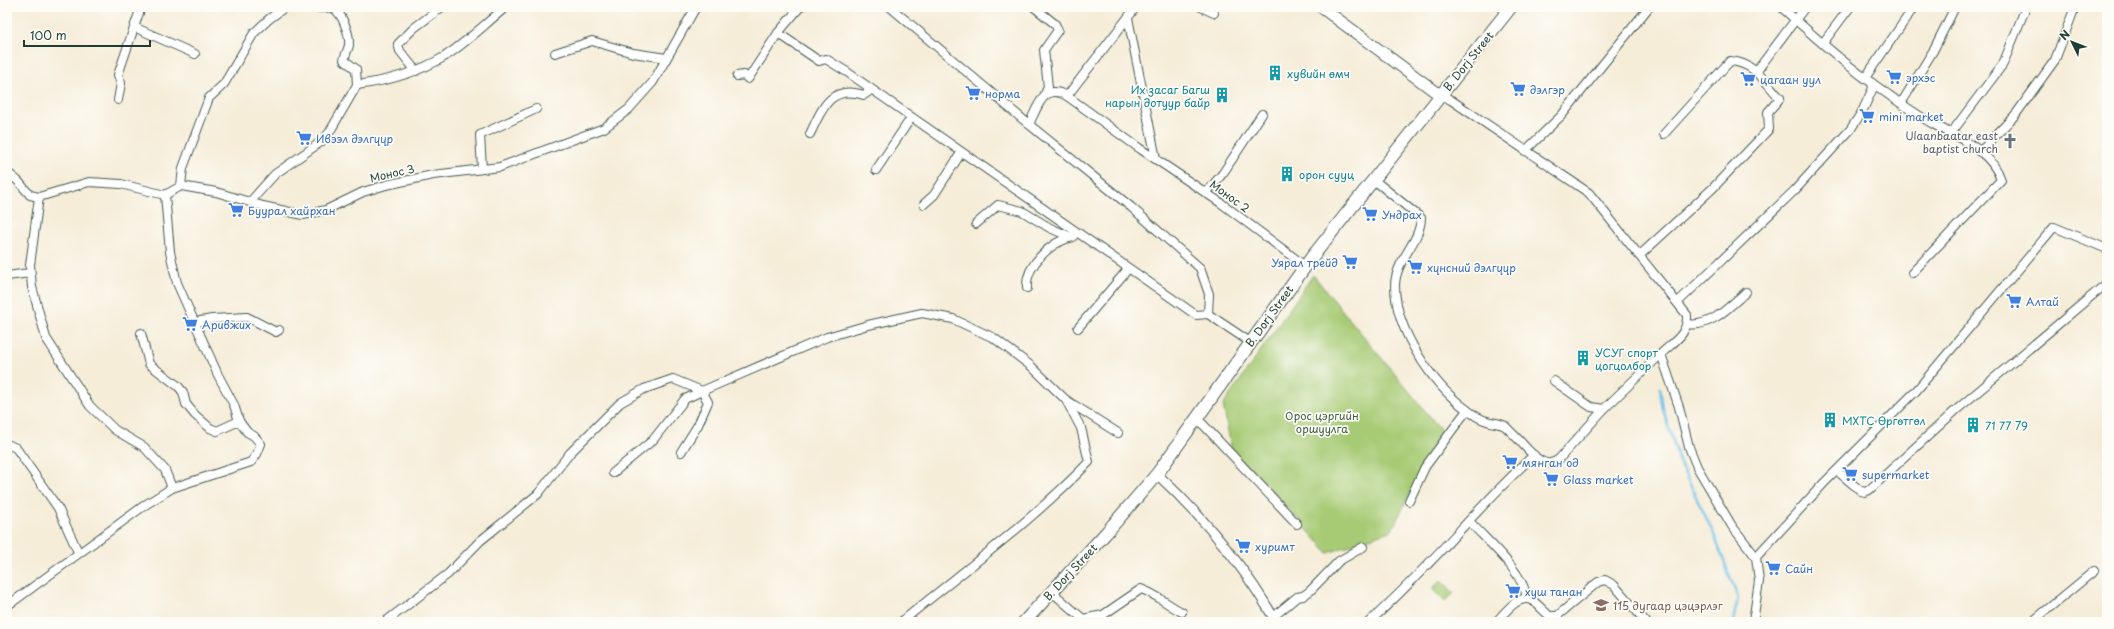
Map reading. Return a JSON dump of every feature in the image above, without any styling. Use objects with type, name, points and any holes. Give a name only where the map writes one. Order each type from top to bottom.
[{"type":"main road","points":[[1321,7],[1440,95]]},
{"type":"main road","name":"B. Dorj Street","points":[[1024,622],[1157,474],[1305,266],[1511,7]]},
{"type":"street","points":[[118,100],[121,83],[118,75],[140,7]]},
{"type":"street","points":[[7,172],[18,181],[30,195],[39,198],[89,182],[121,184],[165,195],[180,186],[183,168],[208,98],[224,84],[254,33],[285,7]]},
{"type":"street","points":[[250,202],[276,174],[321,142],[329,133],[357,85],[356,69],[344,60],[349,44],[343,21],[338,11],[330,7],[318,8]]},
{"type":"street","points":[[416,71],[400,51],[398,44],[414,28],[442,7]]},
{"type":"street","points":[[357,85],[402,76],[416,71],[445,56],[506,7]]},
{"type":"street","name":"Монос 3","points":[[180,186],[216,192],[303,215],[326,210],[362,192],[386,185],[433,175],[500,167],[604,128],[629,109],[653,82],[696,7]]},
{"type":"street","points":[[738,76],[744,75],[748,79],[778,33],[800,7]]},
{"type":"street","points":[[890,7],[1029,124],[1131,207],[1200,268],[1209,294],[1208,314]]},
{"type":"street","points":[[1029,124],[1048,87],[1044,50],[1058,30],[1055,24],[1034,7]]},
{"type":"street","points":[[1044,96],[1058,91],[1067,96],[1136,7]]},
{"type":"street","points":[[1201,7],[1214,13]]},
{"type":"street","points":[[1525,151],[1562,115],[1649,7]]},
{"type":"street","points":[[1781,7],[1869,81],[1935,125],[1952,132],[1980,152],[1998,171],[2001,180],[1912,273]]},
{"type":"street","points":[[1756,72],[1797,20],[1805,7]]},
{"type":"street","points":[[1823,43],[1850,7]]},
{"type":"street","points":[[1869,81],[1914,7]]},
{"type":"street","points":[[1902,102],[1933,52],[1955,7]]},
{"type":"street","points":[[1952,132],[2003,64],[2026,7]]},
{"type":"street","points":[[1980,152],[2016,114],[2055,60],[2075,7]]},
{"type":"street","points":[[1128,18],[1156,159]]},
{"type":"street","points":[[134,27],[195,54]]},
{"type":"street","points":[[778,33],[819,61],[826,59],[842,69],[1076,236],[1196,315],[1208,314],[1250,342]]},
{"type":"street","points":[[555,53],[592,42],[633,53],[666,58]]},
{"type":"street","points":[[1640,255],[1712,189],[1769,129],[1768,112],[1780,98],[1756,72],[1742,62],[1730,61],[1664,134]]},
{"type":"street","points":[[1678,302],[1795,190],[1850,130],[1862,112],[1873,88],[1869,81]]},
{"type":"street","points":[[810,134],[825,103],[834,96],[853,91],[864,95],[871,90]]},
{"type":"street","points":[[1374,180],[1421,218],[1421,227],[1398,268],[1395,285],[1397,300],[1409,339],[1431,374],[1467,410],[1487,421],[1504,425],[1534,455],[1546,463],[1555,462],[1604,409],[1685,332],[1687,315],[1589,193],[1451,100],[1440,95]]},
{"type":"street","name":"Монос 2","points":[[1067,96],[1139,148],[1207,192],[1305,266]]},
{"type":"street","points":[[482,169],[480,135],[536,109]]},
{"type":"street","points":[[1207,192],[1223,173],[1262,114]]},
{"type":"street","points":[[876,170],[911,118]]},
{"type":"street","points":[[924,204],[934,195],[961,153]]},
{"type":"street","points":[[7,606],[78,552],[172,488],[251,462],[257,454],[261,444],[254,436],[247,432],[239,421],[234,405],[218,375],[177,283],[170,252],[165,195]]},
{"type":"street","points":[[39,198],[30,273],[32,287],[50,346],[72,375],[90,406],[115,430],[144,447],[165,470],[172,488]]},
{"type":"street","points":[[976,224],[998,205],[1022,211],[1050,228],[1076,236]]},
{"type":"street","points":[[1756,557],[1837,471],[1916,391],[2054,227],[2107,249]]},
{"type":"street","points":[[1027,288],[1026,278],[1043,253],[1054,243],[1076,236]]},
{"type":"street","points":[[1078,328],[1128,269]]},
{"type":"street","points":[[7,276],[30,273]]},
{"type":"street","points":[[1837,471],[1861,491],[1865,492],[1869,490],[1955,411],[2107,283]]},
{"type":"street","points":[[1687,324],[1697,326],[1716,317],[1746,292]]},
{"type":"street","points":[[613,473],[652,440],[685,399],[827,337],[868,325],[922,313],[953,319],[994,338],[1031,366],[1066,400],[1118,433]]},
{"type":"street","points":[[195,322],[212,318],[247,317],[276,332],[279,330]]},
{"type":"street","points":[[141,334],[150,364],[178,386],[183,392],[186,404],[195,415],[210,428],[217,431],[239,421]]},
{"type":"street","points":[[1661,354],[1695,462],[1732,526],[1756,557],[1759,581],[1753,622]]},
{"type":"street","points":[[385,622],[448,574],[480,541],[538,494],[570,453],[620,403],[644,389],[672,380],[702,391],[708,402],[698,425],[681,452]]},
{"type":"street","points":[[1554,381],[1591,407],[1604,409]]},
{"type":"street","points":[[901,622],[1020,526],[1064,487],[1089,462],[1081,428],[1066,400]]},
{"type":"street","points":[[1409,501],[1425,467],[1467,410]]},
{"type":"street","points":[[1197,418],[1297,524]]},
{"type":"street","points":[[7,444],[16,448],[58,508],[78,552]]},
{"type":"street","points":[[1369,622],[1427,567],[1470,522],[1501,486],[1534,455]]},
{"type":"street","points":[[1157,474],[1201,519],[1235,560],[1275,619],[1297,597],[1304,596],[1340,561],[1363,547]]},
{"type":"street","points":[[1470,522],[1516,574],[1526,589],[1528,599]]},
{"type":"street","points":[[2032,622],[2094,571]]},
{"type":"street","points":[[1496,622],[1517,602],[1528,599],[1534,602],[1549,615],[1556,616],[1598,582],[1605,580],[1614,585],[1646,622]]},
{"type":"street","points":[[1052,592],[1083,619],[1103,615],[1141,589],[1149,592],[1168,605],[1182,612]]},
{"type":"green space","name":"Орос цэргийн оршуулга","points":[[1313,275],[1441,430],[1392,530],[1328,553],[1289,509],[1232,452],[1223,405]]},
{"type":"green space","points":[[1441,580],[1454,593],[1445,602],[1432,589]]},
{"type":"waterway","points":[[1660,388],[1663,409],[1680,464],[1713,532],[1738,598],[1733,622]]},
{"type":"place","name":"хувийн өмч","points":[[1275,73]]},
{"type":"place","name":"эрхэс","points":[[1894,77]]},
{"type":"place","name":"цагаан уул","points":[[1748,79]]},
{"type":"place","name":"дэлгэр","points":[[1518,89]]},
{"type":"place","name":"норма","points":[[973,93]]},
{"type":"place","name":"Их засаг Багш нарын дотуур байр","points":[[1222,95]]},
{"type":"place","name":"mini market","points":[[1867,116]]},
{"type":"place","name":"Ивээл дэлгүүр","points":[[304,138]]},
{"type":"place","name":"Ulaanbaatar east baptist church","points":[[2010,141]]},
{"type":"place","name":"орон сууц","points":[[1287,174]]},
{"type":"place","name":"Буурал хайрхан","points":[[236,210]]},
{"type":"place","name":"Ундрах","points":[[1370,214]]},
{"type":"place","name":"Уярал трейд","points":[[1350,262]]},
{"type":"place","name":"хүнсний дэлгүүр","points":[[1415,267]]},
{"type":"place","name":"Алтай","points":[[2014,301]]},
{"type":"place","name":"Аривжих","points":[[190,324]]},
{"type":"place","name":"УСУГ спорт цогцолбор","points":[[1583,358]]},
{"type":"place","name":"МХТС Өргөтгөл","points":[[1830,420]]},
{"type":"place","name":"71 77 79","points":[[1973,425]]},
{"type":"place","name":"мянган од","points":[[1510,462]]},
{"type":"place","name":"supermarket","points":[[1850,474]]},
{"type":"place","name":"Glass market","points":[[1551,479]]},
{"type":"place","name":"хуримт","points":[[1243,546]]},
{"type":"place","name":"Сайн","points":[[1773,568]]},
{"type":"place","name":"хуш танан","points":[[1513,591]]},
{"type":"place","name":"115 дугаар цэцэрлэг","points":[[1601,605]]}]
